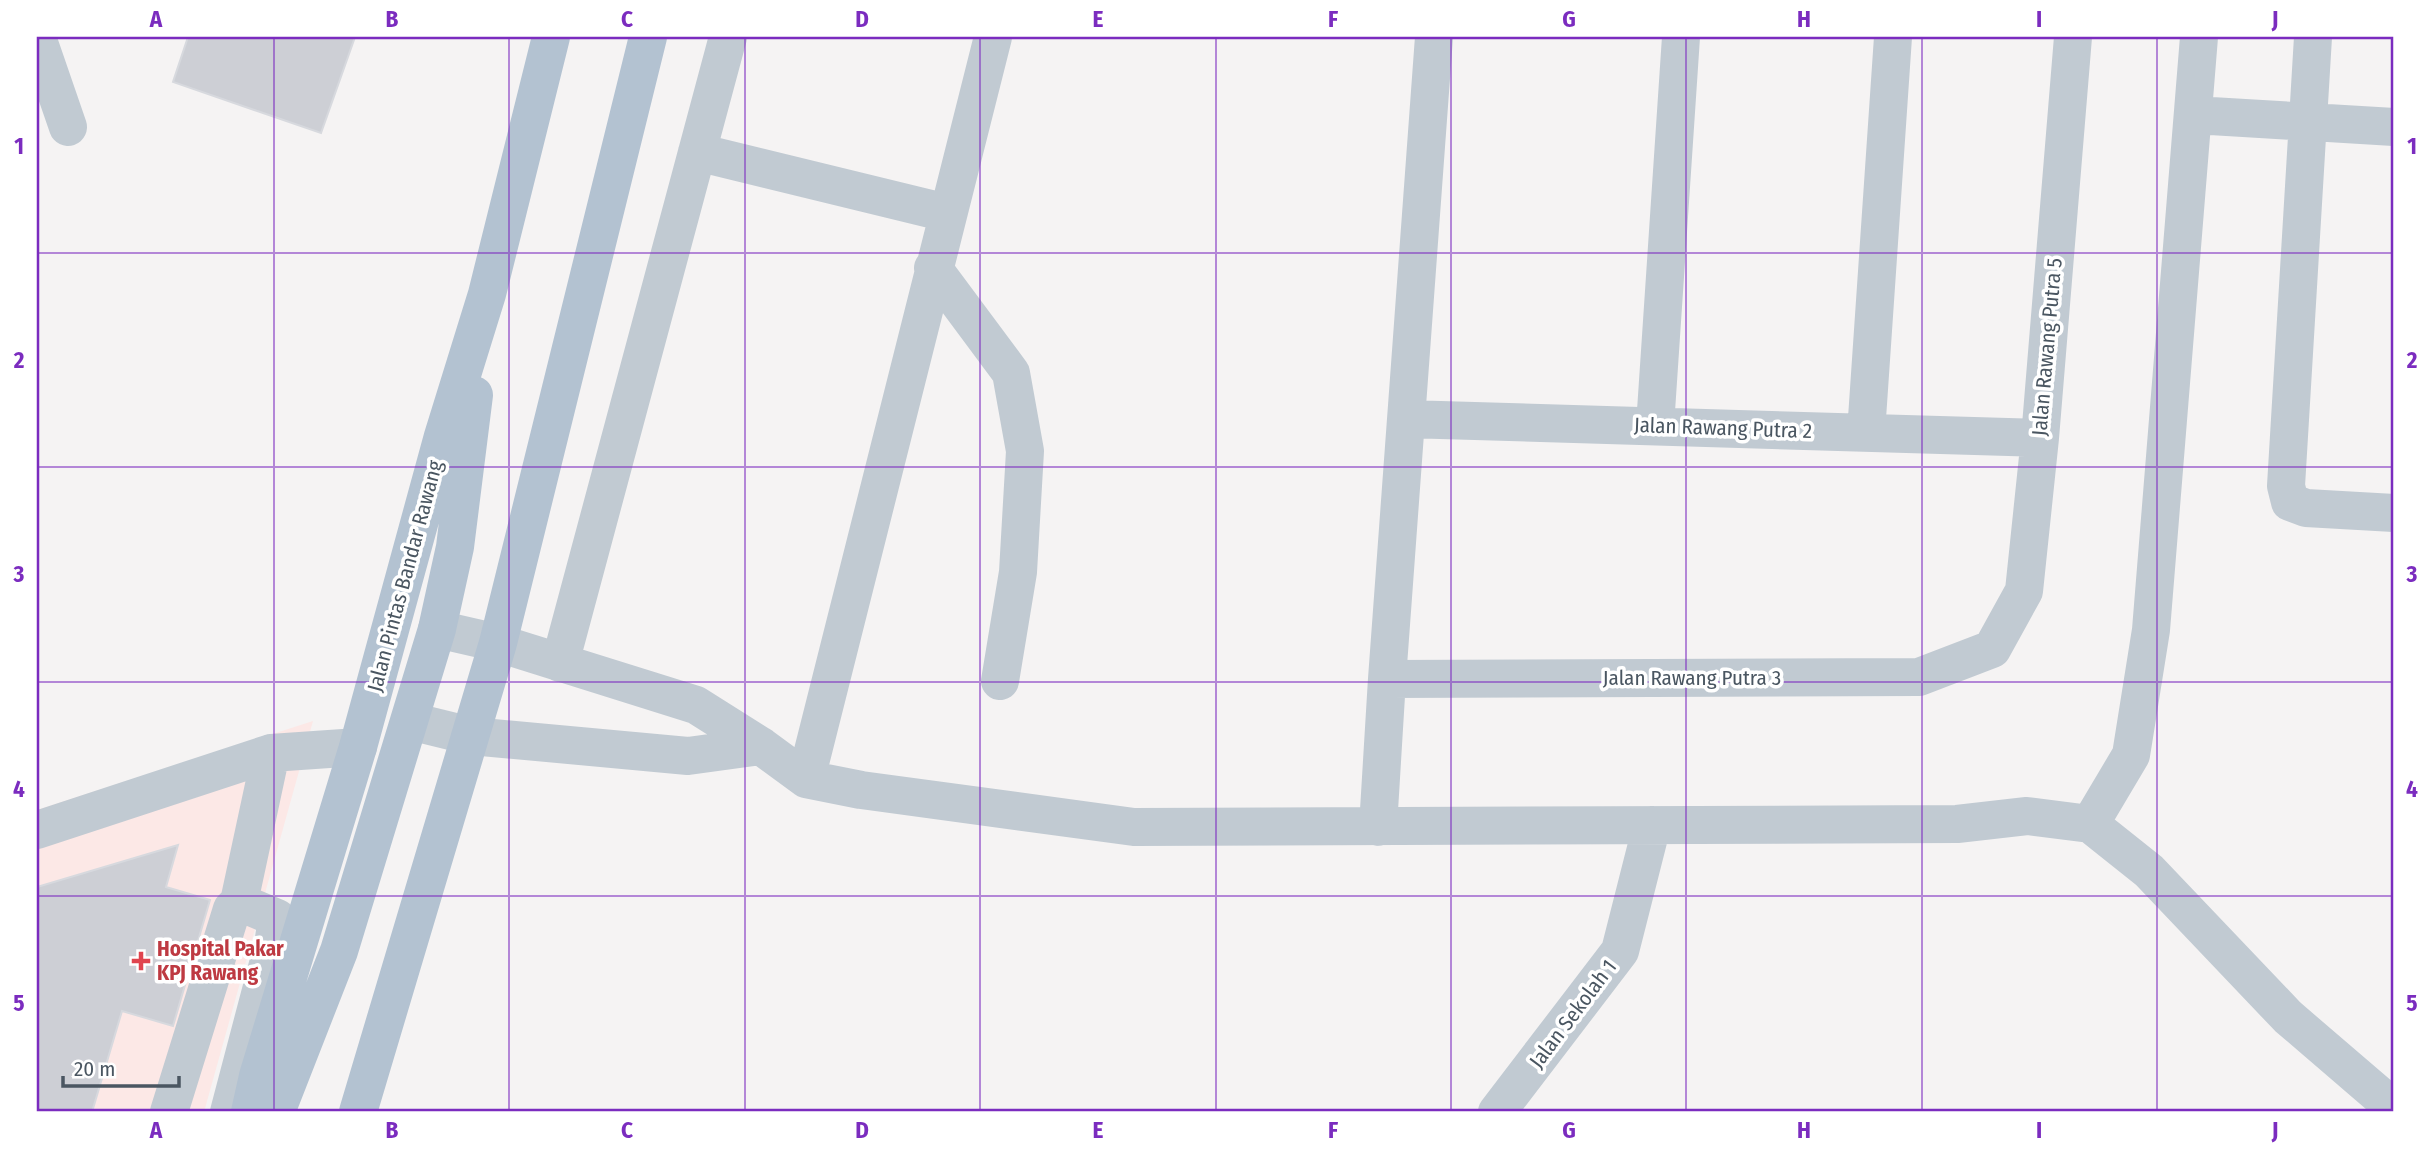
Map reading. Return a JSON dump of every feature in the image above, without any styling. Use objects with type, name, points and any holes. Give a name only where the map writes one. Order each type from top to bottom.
[{"type":"main road","name":"Jalan Pintas Bandar Rawang","points":[[250,1112],[262,1062],[358,747],[443,436],[487,294],[551,37]]},
{"type":"main road","points":[[358,1112],[498,643],[649,37]]},
{"type":"main road","points":[[276,1112],[339,951],[437,629],[455,547],[487,294]]},
{"type":"street","points":[[37,37],[68,127]]},
{"type":"street","points":[[560,663],[728,37]]},
{"type":"street","points":[[806,779],[993,37]]},
{"type":"street","points":[[1378,827],[1434,37]]},
{"type":"street","points":[[1656,426],[1681,37]]},
{"type":"street","points":[[1866,433],[1893,37]]},
{"type":"street","name":"Jalan Rawang Putra 5","points":[[1992,649],[2024,591],[2040,438],[2073,37]]},
{"type":"street","points":[[2090,824],[2131,755],[2151,630],[2199,37]]},
{"type":"street","points":[[2313,37],[2286,486],[2290,502],[2306,508],[2394,513]]},
{"type":"street","points":[[2194,115],[2394,127]]},
{"type":"street","points":[[697,152],[947,213]]},
{"type":"street","points":[[933,268],[1011,373],[1025,451],[1018,572],[1000,681]]},
{"type":"street","name":"Jalan Rawang Putra 2","points":[[1406,419],[2040,438]]},
{"type":"street","points":[[437,629],[498,643],[696,705],[761,746],[806,779],[861,790],[1134,827],[1957,824],[2027,816],[2090,824],[2149,871],[2288,1017],[2394,1108]]},
{"type":"street","name":"Jalan Rawang Putra 3","points":[[1387,679],[1919,677],[1992,649]]},
{"type":"street","points":[[411,721],[471,736],[688,756],[761,746]]},
{"type":"street","points":[[37,830],[271,753],[358,747]]},
{"type":"street","points":[[169,1112],[232,909],[240,902],[271,753]]},
{"type":"street","name":"Jalan Sekolah 1","points":[[1497,1112],[1620,951],[1652,825]]},
{"type":"street","points":[[229,1112],[273,945],[277,918],[240,902]]},
{"type":"shaded area","name":"Hospital Pakar KPJ Rawang","points":[[313,721],[204,1112],[37,1112],[37,810]]},
{"type":"building","points":[[188,37],[355,37],[321,133],[173,82]]},
{"type":"building","points":[[178,845],[166,887],[210,900],[173,1026],[122,1011],[92,1112],[37,1112],[37,887]]},
{"type":"place","name":"Hospital Pakar KPJ Rawang","points":[[141,961]]}]
